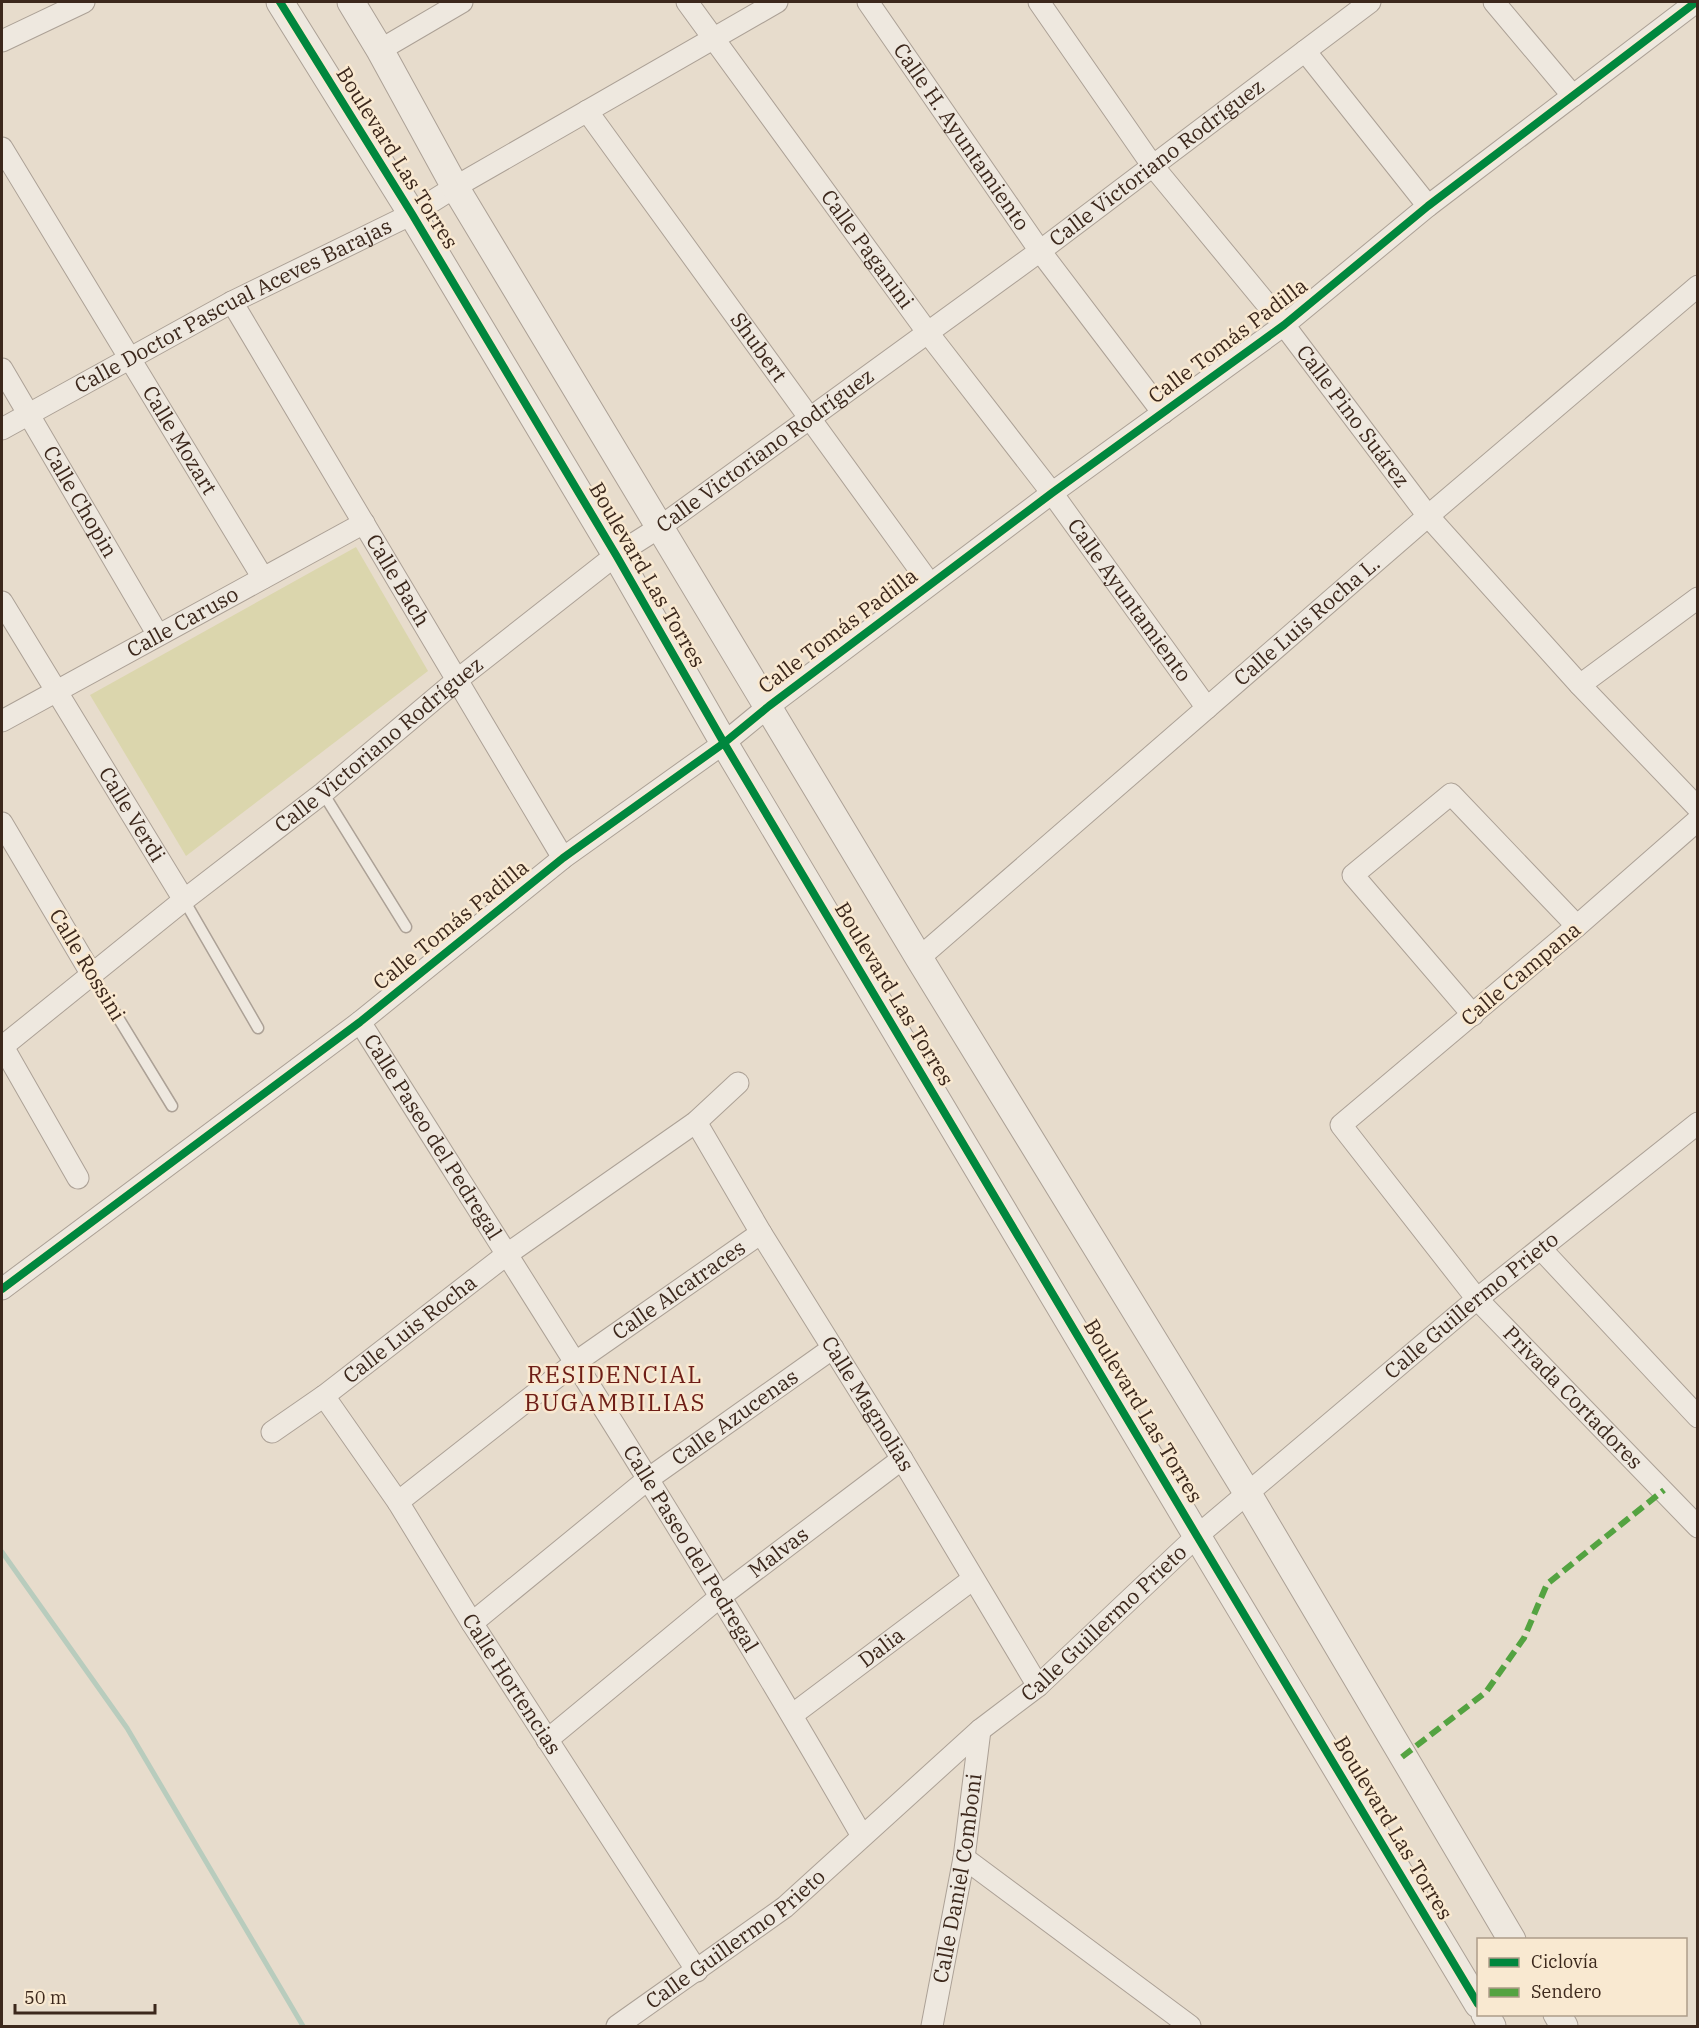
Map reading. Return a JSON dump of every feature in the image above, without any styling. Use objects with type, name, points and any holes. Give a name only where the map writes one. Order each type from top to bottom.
[{"type":"street","points":[[2,41],[84,2]]},
{"type":"street","name":"Boulevard Las Torres","points":[[280,2],[412,214],[616,555],[724,743],[1477,2001]]},
{"type":"street","name":"Boulevard Las Torres","points":[[351,2],[455,187],[919,958],[1248,1494],[1511,1938]]},
{"type":"street","points":[[380,50],[462,2]]},
{"type":"street","name":"Calle Paganini","points":[[687,2],[928,333],[1052,493]]},
{"type":"street","name":"Calle Doctor Pascual Aceves Barajas","points":[[2,429],[232,302],[412,214],[777,2]]},
{"type":"street","name":"Calle H. Ayuntamiento","points":[[868,2],[1040,251],[1163,413]]},
{"type":"street","name":"Calle Pino Suárez","points":[[1039,2],[1152,165],[1284,325],[1428,516],[1580,685],[1698,808]]},
{"type":"street","name":"Calle Victoriano Rodríguez","points":[[2,1046],[184,900],[323,793],[457,680],[616,555],[660,527],[1040,251],[1370,2]]},
{"type":"street","points":[[1494,2],[1573,96]]},
{"type":"street","name":"Calle Tomás Padilla","points":[[2,1289],[360,1022],[563,858],[724,743],[930,584],[1284,325],[1428,206],[1693,6]]},
{"type":"street","points":[[1305,51],[1428,206]]},
{"type":"street","name":"Shubert","points":[[587,111],[930,584]]},
{"type":"street","name":"Calle Mozart","points":[[2,148],[263,578]]},
{"type":"street","name":"Calle Luis Rocha L.","points":[[919,958],[1428,516],[1698,286]]},
{"type":"street","name":"Calle Bach","points":[[232,302],[563,858]]},
{"type":"street","name":"Calle Chopin","points":[[2,369],[158,635]]},
{"type":"street","name":"Calle Ayuntamiento","points":[[1052,493],[1207,708]]},
{"type":"street","name":"Calle Caruso","points":[[2,721],[364,523]]},
{"type":"street","points":[[1580,685],[1698,598]]},
{"type":"street","name":"Calle Verdi","points":[[2,602],[184,900]]},
{"type":"street","points":[[1473,1015],[1353,874],[1451,794],[1578,927]]},
{"type":"street","name":"Calle Campana","points":[[1341,1125],[1578,927],[1698,820]]},
{"type":"street","name":"Calle Rossini","points":[[2,823],[92,975]]},
{"type":"street","name":"Calle Paseo del Pedregal","points":[[360,1022],[722,1596],[862,1836]]},
{"type":"street","points":[[2,1046],[78,1178]]},
{"type":"street","name":"Calle Luis Rocha","points":[[272,1432],[324,1396],[506,1255],[696,1122],[738,1083]]},
{"type":"street","name":"Calle Magnolias","points":[[696,1122],[761,1233],[902,1459],[1038,1686]]},
{"type":"street","name":"Calle Guillermo Prieto","points":[[616,2026],[697,1971],[784,1907],[980,1730],[1038,1686],[1197,1536],[1477,1299],[1698,1123]]},
{"type":"street","name":"Privada Cortadores","points":[[1341,1125],[1477,1299],[1698,1527]]},
{"type":"street","name":"Calle Alcatraces","points":[[398,1502],[576,1362],[761,1233]]},
{"type":"street","points":[[1541,1249],[1698,1417]]},
{"type":"street","name":"Calle Azucenas","points":[[472,1623],[648,1479],[833,1348]]},
{"type":"street","name":"Calle Hortencias","points":[[324,1396],[398,1502],[472,1623],[697,1971]]},
{"type":"street","name":"Malvas","points":[[547,1740],[722,1596],[902,1459]]},
{"type":"street","name":"Dalia","points":[[792,1715],[973,1579]]},
{"type":"street","name":"Calle Daniel Comboni","points":[[937,2024],[964,1858],[980,1730]]},
{"type":"street","points":[[964,1858],[1190,2026]]},
{"type":"lane","points":[[323,793],[406,927]]},
{"type":"lane","name":"Calle Verdi","points":[[184,900],[258,1028]]},
{"type":"lane","name":"Calle Rossini","points":[[92,975],[172,1106]]},
{"type":"shaded area","points":[[356,547],[428,671],[186,856],[90,695]]},
{"type":"waterway","points":[[2,1552],[127,1728],[303,2026]]},
{"type":"marked path","points":[[1402,1757],[1486,1692],[1524,1638],[1547,1584],[1664,1490]]},
{"type":"cycle path","points":[[280,2],[412,214],[616,555],[724,743],[1477,2002]]},
{"type":"cycle path","points":[[2,1289],[360,1022],[563,858],[724,743],[769,706],[1052,493],[1284,325],[1428,206],[1696,2]]},
{"type":"district","name":"RESIDENCIAL BUGAMBILIAS","points":[[615,1389]]}]
